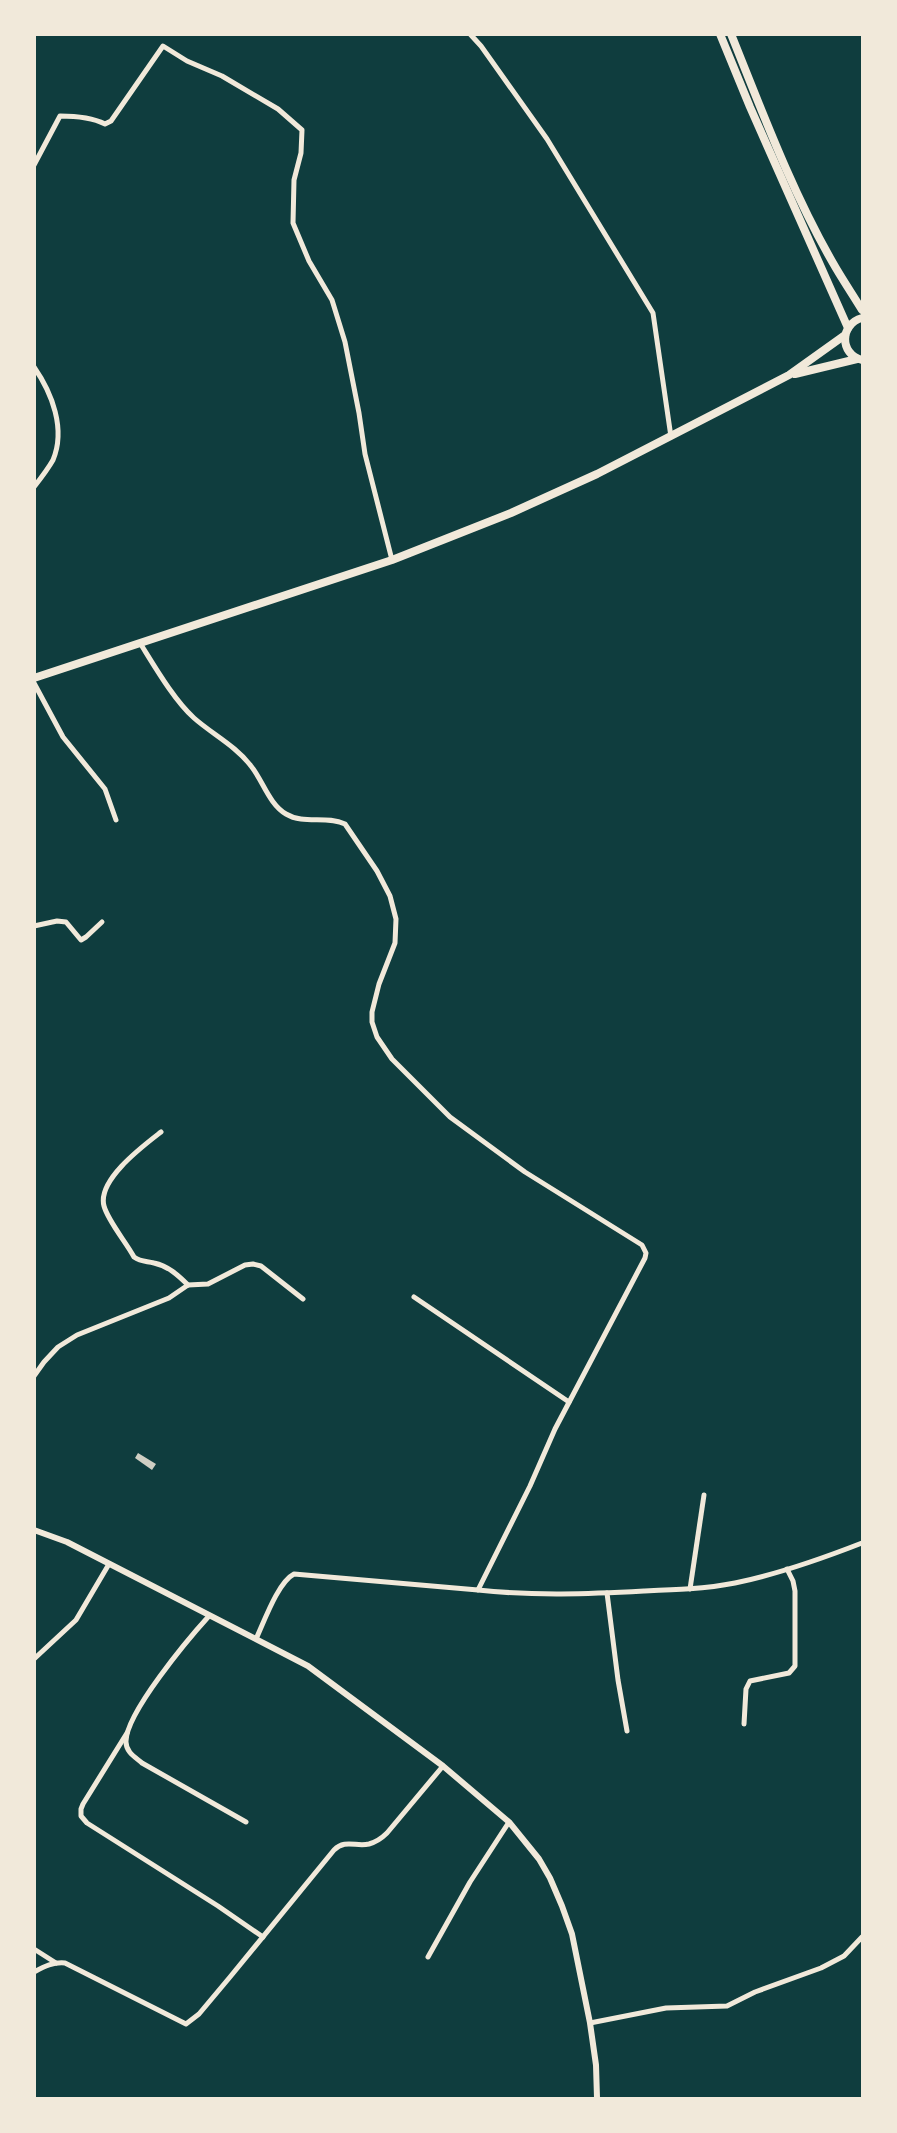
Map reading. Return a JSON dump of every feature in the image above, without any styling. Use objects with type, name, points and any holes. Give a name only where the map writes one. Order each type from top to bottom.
[{"type":"main road","points":[[720,34],[846,331],[847,349],[860,359]]},
{"type":"main road","points":[[731,34],[758,102],[812,224],[833,264],[862,310]]},
{"type":"main road","points":[[34,678],[392,560],[510,513],[672,437],[789,375],[846,331],[854,321],[862,318]]},
{"type":"main road","points":[[789,375],[860,359]]},
{"type":"street","points":[[470,34],[548,139],[607,240],[647,302],[654,322],[672,437]]},
{"type":"street","points":[[34,165],[60,116],[94,119],[105,124],[111,121],[163,46],[279,109],[297,124],[302,134],[301,153],[294,180],[293,223],[309,261],[332,300],[345,342],[365,454],[392,560]]},
{"type":"street","points":[[34,367],[47,386],[55,411],[58,437],[57,449],[52,462],[34,487]]},
{"type":"street","points":[[140,643],[159,674],[193,717],[250,765],[277,807],[297,819],[324,819],[345,824],[377,871],[390,896],[396,919],[395,943],[379,984],[372,1012],[372,1022],[377,1037],[392,1059],[450,1117],[525,1172],[644,1248],[645,1258],[569,1402],[478,1590]]},
{"type":"street","points":[[34,683],[63,737],[105,789],[116,820]]},
{"type":"street","points":[[34,926],[57,921],[66,922],[81,940],[102,922]]},
{"type":"street","points":[[161,1132],[138,1150],[117,1172],[103,1192],[103,1204],[134,1257],[143,1262],[169,1269],[188,1285]]},
{"type":"street","points":[[34,1376],[58,1347],[76,1335],[169,1298],[188,1285],[208,1284],[245,1265],[261,1266],[303,1299]]},
{"type":"street","points":[[414,1298],[569,1402]]},
{"type":"street","points":[[690,1589],[704,1495]]},
{"type":"street","points":[[34,1530],[67,1542],[308,1666],[443,1766],[509,1822],[539,1859],[562,1906],[576,1953],[590,2023],[596,2066],[597,2098]]},
{"type":"street","points":[[256,1639],[277,1595],[287,1579],[294,1574],[535,1593],[607,1593],[690,1589],[736,1583],[787,1569],[862,1543]]},
{"type":"street","points":[[34,1659],[76,1620],[109,1564]]},
{"type":"street","points":[[744,1724],[746,1689],[750,1681],[789,1673],[795,1666],[795,1591],[787,1569]]},
{"type":"street","points":[[607,1593],[627,1731]]},
{"type":"street","points":[[209,1616],[186,1641],[155,1685],[83,1804],[81,1816],[87,1823],[263,1937]]},
{"type":"street","points":[[127,1733],[126,1745],[129,1752],[142,1763],[246,1822]]},
{"type":"street","points":[[34,1949],[56,1963],[72,1967],[186,2024],[199,2014],[339,1845],[369,1844],[380,1839],[443,1766]]},
{"type":"street","points":[[428,1957],[470,1882],[509,1822]]},
{"type":"street","points":[[590,2023],[666,2008],[727,2006],[755,1992],[821,1968],[843,1956],[862,1936]]},
{"type":"street","points":[[34,1972],[56,1963]]},
{"type":"building","points":[[138,1453],[156,1464],[152,1470],[135,1458]]}]
